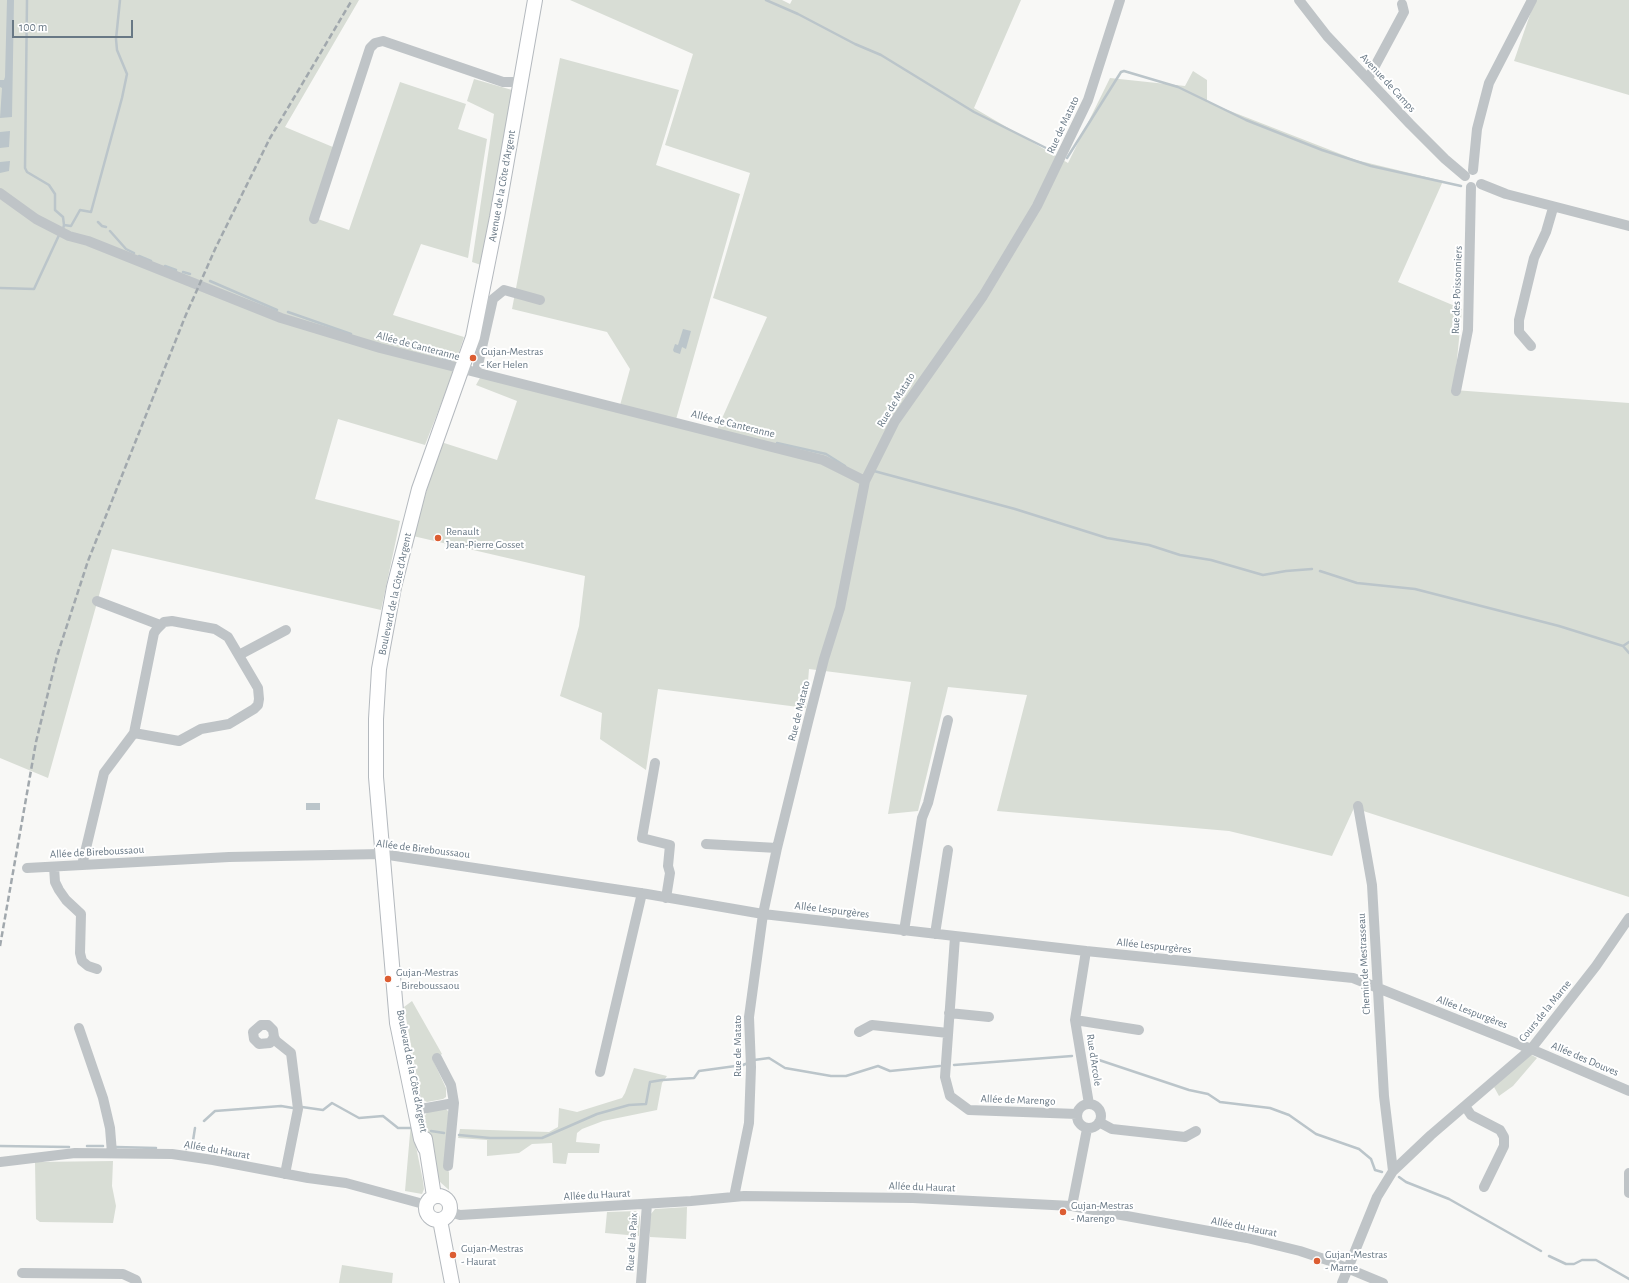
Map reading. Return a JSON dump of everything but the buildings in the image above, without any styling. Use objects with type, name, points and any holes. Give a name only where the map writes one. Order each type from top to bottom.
[{"type":"main road","name":"Avenue de la Côte d'Argent","points":[[462,370],[487,298],[520,82],[535,0]]},
{"type":"main road","name":"Boulevard de la Côte d'Argent","points":[[430,1200],[425,1148],[403,1016],[396,994],[382,854],[375,748],[379,673],[386,625],[419,489],[462,370]]},
{"type":"main road","points":[[445,1216],[429,1216],[430,1200],[442,1196],[448,1200],[445,1216],[452,1283]]},
{"type":"street","name":"Rue de Matato","points":[[734,1196],[749,1123],[751,1062],[749,1017],[763,914],[777,848],[824,659],[840,608],[865,481],[895,422],[983,296],[1037,206],[1088,100],[1120,0]]},
{"type":"street","name":"Avenue de Camps","points":[[1299,0],[1327,36],[1445,159],[1469,173]]},
{"type":"street","points":[[1532,0],[1489,83],[1477,129],[1466,184],[1553,208],[1629,226]]},
{"type":"street","points":[[1368,79],[1404,12],[1402,4]]},
{"type":"street","points":[[314,219],[370,48],[375,43],[383,41],[503,82],[520,82]]},
{"type":"street","points":[[1469,173],[1478,171],[1482,176],[1476,186]]},
{"type":"street","name":"Rue des Poissonniers","points":[[1456,391],[1468,330],[1476,186]]},
{"type":"street","name":"Allée de Canteranne","points":[[0,193],[36,219],[78,240],[88,241],[281,318],[380,348],[462,370],[619,407],[824,460],[865,481]]},
{"type":"street","points":[[1530,346],[1519,332],[1519,320],[1534,258],[1546,232],[1553,208]]},
{"type":"street","points":[[478,365],[487,298],[504,290],[540,300]]},
{"type":"street","points":[[97,601],[160,625]]},
{"type":"street","points":[[82,865],[104,773],[134,733],[154,633],[160,625],[172,621],[215,629],[228,637],[259,690],[258,705],[229,724],[201,729],[179,741],[134,733]]},
{"type":"street","points":[[239,655],[286,630]]},
{"type":"street","points":[[904,931],[922,818],[928,803],[948,720]]},
{"type":"street","points":[[655,763],[642,838],[670,845],[668,866],[670,873],[666,898]]},
{"type":"street","name":"Chemin de Mestrasseau","points":[[1358,806],[1372,885],[1377,988],[1387,1120],[1393,1171]]},
{"type":"street","points":[[706,844],[777,848]]},
{"type":"street","points":[[935,934],[948,850]]},
{"type":"street","name":"Allée de Bireboussaou","points":[[27,868],[234,856],[382,854],[642,893],[763,914]]},
{"type":"street","points":[[54,867],[55,882],[59,890],[66,900],[81,914],[80,953],[82,961],[88,966],[97,969]]},
{"type":"street","points":[[600,1072],[642,893]]},
{"type":"street","name":"Allée Lespurgères","points":[[763,914],[1086,951],[1353,978],[1531,1049]]},
{"type":"street","name":"Cours de la Marne","points":[[1342,1283],[1377,1197],[1393,1171],[1431,1135],[1531,1049],[1596,966],[1629,918]]},
{"type":"street","name":"Allée de Marengo","points":[[955,936],[945,1077],[950,1096],[969,1110],[1077,1114]]},
{"type":"street","name":"Rue d'Arcole","points":[[1086,951],[1075,1020],[1089,1104]]},
{"type":"street","points":[[949,1013],[989,1017]]},
{"type":"street","name":"Rue d'Arcole","points":[[1075,1020],[1139,1030]]},
{"type":"street","points":[[859,1032],[872,1025],[948,1033]]},
{"type":"street","points":[[79,1028],[103,1098],[110,1128],[112,1153]]},
{"type":"street","points":[[274,1037],[291,1053],[298,1109],[285,1174]]},
{"type":"street","name":"Allée des Douves","points":[[1531,1049],[1629,1091]]},
{"type":"street","points":[[437,1058],[451,1085],[454,1103],[448,1166]]},
{"type":"street","points":[[418,1110],[454,1103]]},
{"type":"street","points":[[1089,1104],[1098,1109],[1100,1114],[1099,1122],[1094,1128],[1087,1129],[1080,1125],[1077,1121],[1077,1114],[1080,1108],[1089,1104]]},
{"type":"street","points":[[1465,1106],[1471,1115],[1500,1130],[1504,1137],[1504,1146],[1484,1188]]},
{"type":"street","points":[[1099,1122],[1112,1129],[1185,1137],[1196,1130]]},
{"type":"street","points":[[1072,1206],[1087,1129]]},
{"type":"street","name":"Allée du Haurat","points":[[0,1162],[68,1153],[172,1154],[346,1183],[430,1200]]},
{"type":"street","points":[[1629,1173],[1629,1193]]},
{"type":"street","name":"Allée du Haurat","points":[[445,1216],[647,1204],[734,1196],[903,1198],[1072,1206],[1247,1238],[1300,1251],[1330,1260],[1347,1269],[1383,1283]]},
{"type":"street","name":"Rue de la Paix","points":[[641,1283],[647,1204]]},
{"type":"street","points":[[22,1273],[123,1274],[136,1280],[137,1283]]},
{"type":"street","points":[[48,1283],[53,1274]]},
{"type":"shaded area","points":[[0,0],[359,0],[285,127],[340,150],[318,219],[349,230],[400,82],[466,104],[458,129],[487,139],[468,258],[421,244],[393,315],[464,337],[448,386],[425,445],[338,419],[315,499],[400,521],[381,610],[112,549],[48,778],[0,758]]},
{"type":"shaded area","points":[[7,0],[14,0],[12,117],[0,118],[2,88],[0,87],[0,80],[4,80],[5,77]]},
{"type":"shaded area","points":[[570,0],[782,0],[790,4],[792,0],[1021,0],[974,108],[1068,163],[1110,78],[1185,86],[1193,71],[1207,80],[1207,102],[1356,160],[1443,181],[1398,282],[1462,309],[1454,390],[1629,403],[1629,897],[1354,808],[1332,856],[1229,831],[997,811],[1027,695],[948,687],[918,811],[888,814],[911,682],[809,669],[806,708],[658,689],[646,770],[600,739],[602,713],[560,696],[579,626],[585,576],[413,536],[441,442],[497,460],[517,401],[476,385],[481,376],[619,409],[630,369],[607,332],[512,309],[560,58],[679,90],[656,165],[740,194],[675,423],[716,432],[767,317],[713,298],[750,173],[665,145],[693,54]]},
{"type":"shaded area","points":[[1535,0],[1629,0],[1629,95],[1514,61]]},
{"type":"shaded area","points":[[474,79],[512,90],[481,265],[472,262],[494,114],[467,101]]},
{"type":"shaded area","points":[[10,131],[9,147],[0,148],[0,132]]},
{"type":"shaded area","points":[[10,161],[9,171],[0,173],[0,162]]},
{"type":"shaded area","points":[[683,329],[691,331],[686,349],[682,347],[680,354],[674,352],[673,350],[675,344],[678,345]]},
{"type":"shaded area","points":[[306,803],[320,803],[320,810],[306,810]]},
{"type":"shaded area","points":[[412,1001],[442,1054],[433,1060],[446,1088],[446,1097],[443,1099],[427,1102],[421,1099],[404,1007]]},
{"type":"shaded area","points":[[1530,1054],[1537,1058],[1513,1086],[1499,1096],[1494,1087]]},
{"type":"shaded area","points":[[634,1068],[667,1076],[662,1083],[657,1110],[603,1121],[582,1129],[577,1133],[576,1142],[600,1144],[599,1153],[568,1153],[566,1164],[553,1163],[552,1143],[532,1144],[519,1153],[487,1156],[487,1140],[458,1138],[460,1129],[549,1132],[558,1127],[559,1108],[577,1112],[622,1098]]},
{"type":"shaded area","points":[[446,1109],[449,1116],[445,1165],[449,1172],[449,1190],[440,1182],[433,1167],[425,1116],[427,1112]]},
{"type":"shaded area","points":[[411,1122],[423,1181],[424,1189],[422,1194],[405,1191]]},
{"type":"shaded area","points":[[113,1161],[112,1186],[116,1206],[113,1223],[40,1222],[36,1219],[35,1162]]},
{"type":"shaded area","points":[[687,1207],[686,1239],[650,1237],[650,1215],[655,1209]]},
{"type":"shaded area","points":[[637,1211],[640,1217],[639,1236],[605,1233],[607,1212]]},
{"type":"shaded area","points":[[342,1265],[393,1273],[392,1283],[339,1283]]},
{"type":"waterway","points":[[27,0],[25,168],[27,172],[49,185],[55,194],[55,210],[63,217],[63,229]]},
{"type":"waterway","points":[[64,225],[71,226],[80,210],[91,212],[122,98],[127,74],[117,50],[116,39],[120,0]]},
{"type":"waterway","points":[[766,0],[798,14],[855,44],[881,55],[974,112],[1054,152]]},
{"type":"waterway","points":[[1067,158],[1121,72],[1124,71],[1178,87],[1246,120],[1322,150],[1371,166],[1461,186]]},
{"type":"waterway","points":[[98,222],[102,226],[106,227]]},
{"type":"waterway","points":[[110,231],[126,249],[134,253]]},
{"type":"waterway","points":[[0,288],[34,289],[60,233]]},
{"type":"waterway","points":[[139,256],[151,261]]},
{"type":"waterway","points":[[165,266],[176,270]]},
{"type":"waterway","points":[[183,272],[190,274]]},
{"type":"waterway","points":[[210,281],[277,310]]},
{"type":"waterway","points":[[288,312],[351,334]]},
{"type":"waterway","points":[[443,359],[458,360]]},
{"type":"waterway","points":[[777,443],[826,454],[845,466]]},
{"type":"waterway","points":[[874,471],[1015,509],[1107,538],[1149,545],[1180,555],[1211,560],[1263,575],[1312,569]]},
{"type":"waterway","points":[[1320,571],[1357,583],[1415,589],[1559,626],[1623,646],[1629,653]]},
{"type":"waterway","points":[[1623,646],[1629,642]]},
{"type":"waterway","points":[[954,1065],[1072,1056]]},
{"type":"waterway","points":[[754,1060],[769,1058],[785,1068],[831,1076],[846,1076],[878,1066],[890,1071],[940,1066]]},
{"type":"waterway","points":[[1093,1058],[1189,1090],[1208,1094],[1220,1102],[1270,1108],[1289,1115],[1316,1134],[1359,1149],[1371,1159],[1375,1170],[1382,1172]]},
{"type":"waterway","points":[[459,1135],[490,1138],[542,1138],[597,1114],[629,1105],[646,1104],[650,1082],[694,1078],[699,1071],[748,1063]]},
{"type":"waterway","points":[[302,1107],[323,1110],[332,1103],[359,1118],[383,1116],[398,1128],[413,1128]]},
{"type":"waterway","points":[[204,1121],[215,1111],[281,1106],[293,1108]]},
{"type":"waterway","points":[[186,1149],[192,1147],[195,1128]]},
{"type":"waterway","points":[[431,1131],[444,1133]]},
{"type":"waterway","name":"Allée du Haurat","points":[[0,1146],[69,1147]]},
{"type":"waterway","points":[[87,1146],[103,1146]]},
{"type":"waterway","points":[[116,1147],[156,1148]]},
{"type":"waterway","points":[[1399,1177],[1406,1182],[1449,1199],[1541,1251]]},
{"type":"waterway","points":[[1549,1256],[1566,1264],[1574,1264],[1582,1260],[1596,1260],[1629,1279]]},
{"type":"railway","points":[[0,946],[36,742],[57,656],[88,561],[185,317],[216,247],[270,138],[352,0]]},
{"type":"place","name":"Gujan-Mestras - Ker Helen","points":[[473,358]]},
{"type":"place","name":"Renault Jean-Pierre Gosset","points":[[438,538]]},
{"type":"place","name":"Gujan-Mestras - Bireboussaou","points":[[388,979]]},
{"type":"place","name":"Gujan-Mestras - Marengo","points":[[1063,1212]]},
{"type":"place","name":"Gujan-Mestras - Haurat","points":[[453,1255]]},
{"type":"place","name":"Gujan-Mestras - Marne","points":[[1317,1261]]}]
